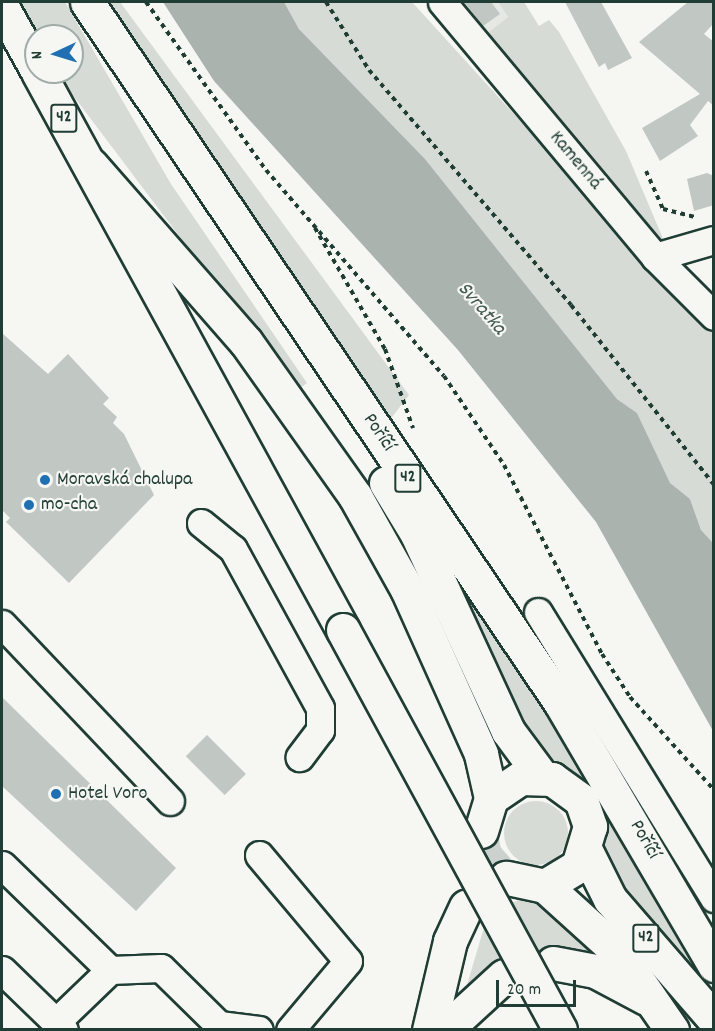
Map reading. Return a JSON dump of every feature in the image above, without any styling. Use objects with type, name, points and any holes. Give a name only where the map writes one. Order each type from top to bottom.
[{"type":"highway","name":"Poříčí","points":[[87,2],[560,702],[714,965]]},
{"type":"highway","points":[[2,7],[24,46]]},
{"type":"highway","name":"42","points":[[45,84],[560,1029]]},
{"type":"highway","name":"42","points":[[90,165],[246,342],[356,496],[407,590],[463,713],[488,774],[491,798]]},
{"type":"highway","name":"42","points":[[284,296],[331,390],[417,534],[508,731],[542,777]]},
{"type":"highway","points":[[481,831],[491,798],[510,782],[542,777],[563,784],[581,800],[590,826],[586,851],[566,877],[545,886],[506,878]]},
{"type":"highway","name":"42","points":[[586,851],[610,899],[714,1019]]},
{"type":"highway","name":"42","points":[[545,886],[618,952],[650,1001],[672,1029]]},
{"type":"highway","points":[[429,1029],[450,941],[466,906]]},
{"type":"highway","points":[[553,963],[595,971],[650,1001]]},
{"type":"highway","points":[[445,1029],[504,976]]},
{"type":"street","name":"Kamenná","points":[[442,2],[655,257],[714,316]]},
{"type":"street","points":[[655,257],[714,240]]},
{"type":"street","points":[[201,523],[233,549],[320,708],[320,730],[300,757]]},
{"type":"street","points":[[538,612],[714,898]]},
{"type":"street","points":[[2,624],[170,801]]},
{"type":"street","points":[[259,855],[348,961],[290,1029]]},
{"type":"street","points":[[2,866],[110,970]]},
{"type":"street","points":[[2,970],[60,1026],[110,970],[161,968],[219,1025],[259,1029]]},
{"type":"path","points":[[146,2],[266,170],[444,376],[504,465],[608,662],[630,697],[714,790]]},
{"type":"path","points":[[326,2],[369,70],[571,304],[714,485]]},
{"type":"path","points":[[646,171],[663,209],[705,214]]},
{"type":"path","points":[[310,220],[385,349],[414,431]]},
{"type":"shaded area","points":[[19,2],[65,2],[78,24],[31,24]]},
{"type":"shaded area","points":[[102,2],[120,2],[409,395],[389,421]]},
{"type":"shaded area","points":[[284,2],[412,2],[713,333],[713,543],[701,530],[690,499],[670,484],[637,413],[617,399],[425,159],[299,29]]},
{"type":"shaded area","points":[[462,2],[498,2],[508,17],[485,35]]},
{"type":"shaded area","points":[[498,2],[524,2],[539,26],[549,20],[559,32],[626,151],[664,241],[655,239],[485,35],[508,17]]},
{"type":"shaded area","points":[[84,35],[171,184],[307,383],[296,391],[65,84],[84,84]]},
{"type":"shaded area","points":[[456,579],[589,778],[704,978],[617,885],[607,865],[601,818],[522,725]]},
{"type":"shaded area","points":[[536,801],[554,807],[562,815],[568,833],[562,851],[554,859],[536,865],[518,859],[510,851],[504,833],[510,815],[518,807]]},
{"type":"shaded area","points":[[519,900],[552,908],[601,960],[548,953],[524,957],[464,995],[485,924],[501,907]]},
{"type":"water","name":"Svratka","points":[[163,2],[284,2],[299,29],[425,159],[617,399],[637,413],[670,483],[690,499],[701,530],[713,543],[713,731],[596,522],[458,350],[214,81]]},
{"type":"building","points":[[464,2],[491,2],[500,14],[483,26]]},
{"type":"building","points":[[565,2],[601,2],[632,58],[608,70],[605,63],[599,67]]},
{"type":"building","points":[[688,2],[714,2],[714,23],[704,34],[714,42],[714,106],[708,101],[690,125],[698,136],[660,161],[642,128],[700,94],[639,42]]},
{"type":"building","points":[[707,173],[714,176],[714,205],[694,211],[687,179]]},
{"type":"building","points":[[2,333],[48,374],[68,354],[109,398],[103,404],[117,417],[113,423],[124,434],[154,495],[69,583],[6,522],[10,518],[2,510]]},
{"type":"building","points":[[2,697],[176,868],[136,911],[2,786]]},
{"type":"building","points":[[207,735],[246,774],[225,795],[186,756]]},
{"type":"tunnel","points":[[481,831],[485,854],[506,878]]},
{"type":"place","name":"Moravská chalupa","points":[[45,480]]},
{"type":"place","name":"mo-cha","points":[[29,505]]},
{"type":"place","name":"Hotel Voro","points":[[56,794]]}]
